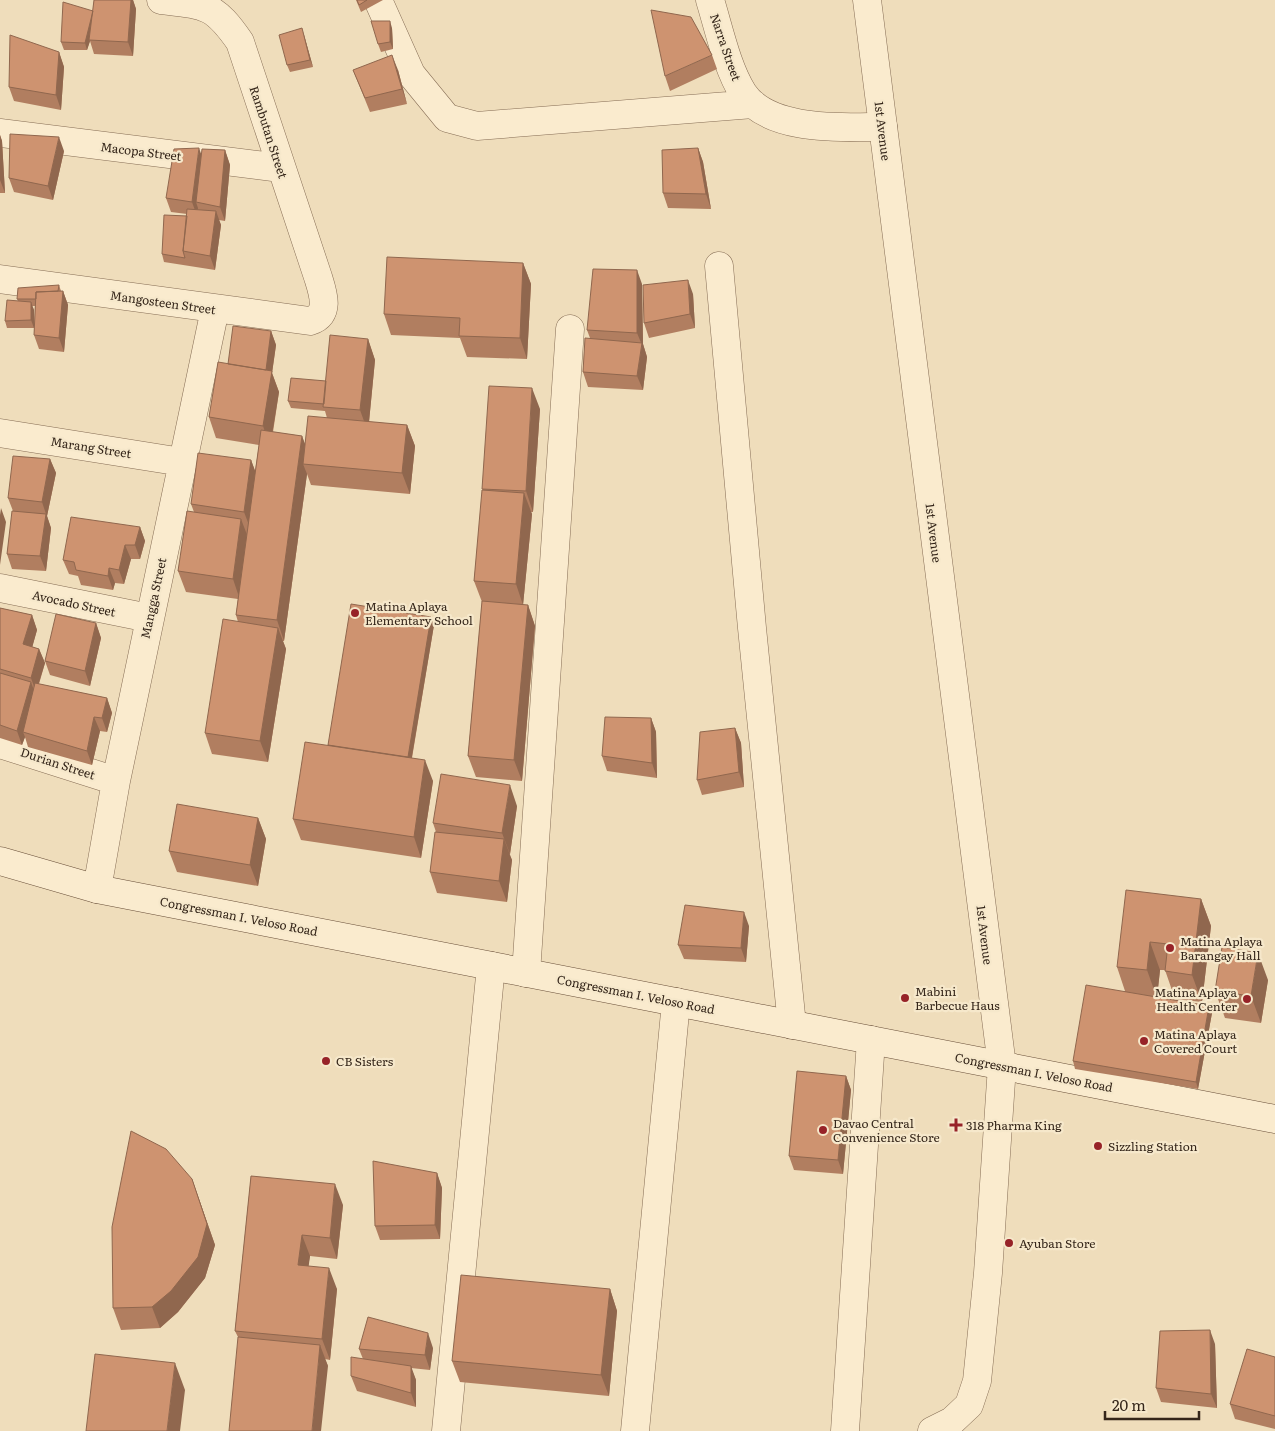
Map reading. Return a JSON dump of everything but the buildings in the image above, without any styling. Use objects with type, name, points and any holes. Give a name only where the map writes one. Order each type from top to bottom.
[{"type":"street","name":"Rambutan Street","points":[[160,0],[211,9],[230,28],[240,42],[323,294],[324,305],[322,313]]},
{"type":"street","points":[[378,0],[410,74],[447,118],[477,126],[753,104]]},
{"type":"street","name":"Narra Street","points":[[710,0],[735,78],[744,94],[753,104],[771,115],[802,124],[883,127]]},
{"type":"street","name":"1st Avenue","points":[[867,0],[1002,1066],[988,1273],[977,1381],[969,1405],[952,1421],[932,1431]]},
{"type":"street","name":"Macopa Street","points":[[0,134],[281,168]]},
{"type":"street","points":[[719,266],[752,628],[792,1025]]},
{"type":"street","name":"Mangosteen Street","points":[[0,279],[310,321],[316,320],[322,313]]},
{"type":"street","name":"Mangga Street","points":[[97,889],[116,781],[149,618],[215,309]]},
{"type":"street","points":[[526,973],[570,329]]},
{"type":"street","name":"Marang Street","points":[[0,433],[182,462]]},
{"type":"street","name":"Avocado Street","points":[[0,588],[149,618]]},
{"type":"street","name":"Durian Street","points":[[0,744],[116,781]]},
{"type":"street","name":"Congressman I. Veloso Road","points":[[0,861],[97,889],[1275,1119]]},
{"type":"street","points":[[446,1431],[491,966]]},
{"type":"street","points":[[635,1431],[676,1002]]},
{"type":"street","points":[[845,1431],[871,1040]]},
{"type":"place","name":"Matina Aplaya Elementary School","points":[[355,613]]},
{"type":"place","name":"Matina Aplaya Barangay Hall","points":[[1170,948]]},
{"type":"place","name":"Mabini Barbecue Haus","points":[[905,998]]},
{"type":"place","name":"Matina Aplaya Health Center","points":[[1247,999]]},
{"type":"place","name":"Matina Aplaya Covered Court","points":[[1144,1041]]},
{"type":"place","name":"CB Sisters","points":[[326,1061]]},
{"type":"place","name":"318 Pharma King","points":[[956,1125]]},
{"type":"place","name":"Davao Central Convenience Store","points":[[823,1130]]},
{"type":"place","name":"Sizzling Station","points":[[1098,1146]]},
{"type":"place","name":"Ayuban Store","points":[[1009,1243]]}]
